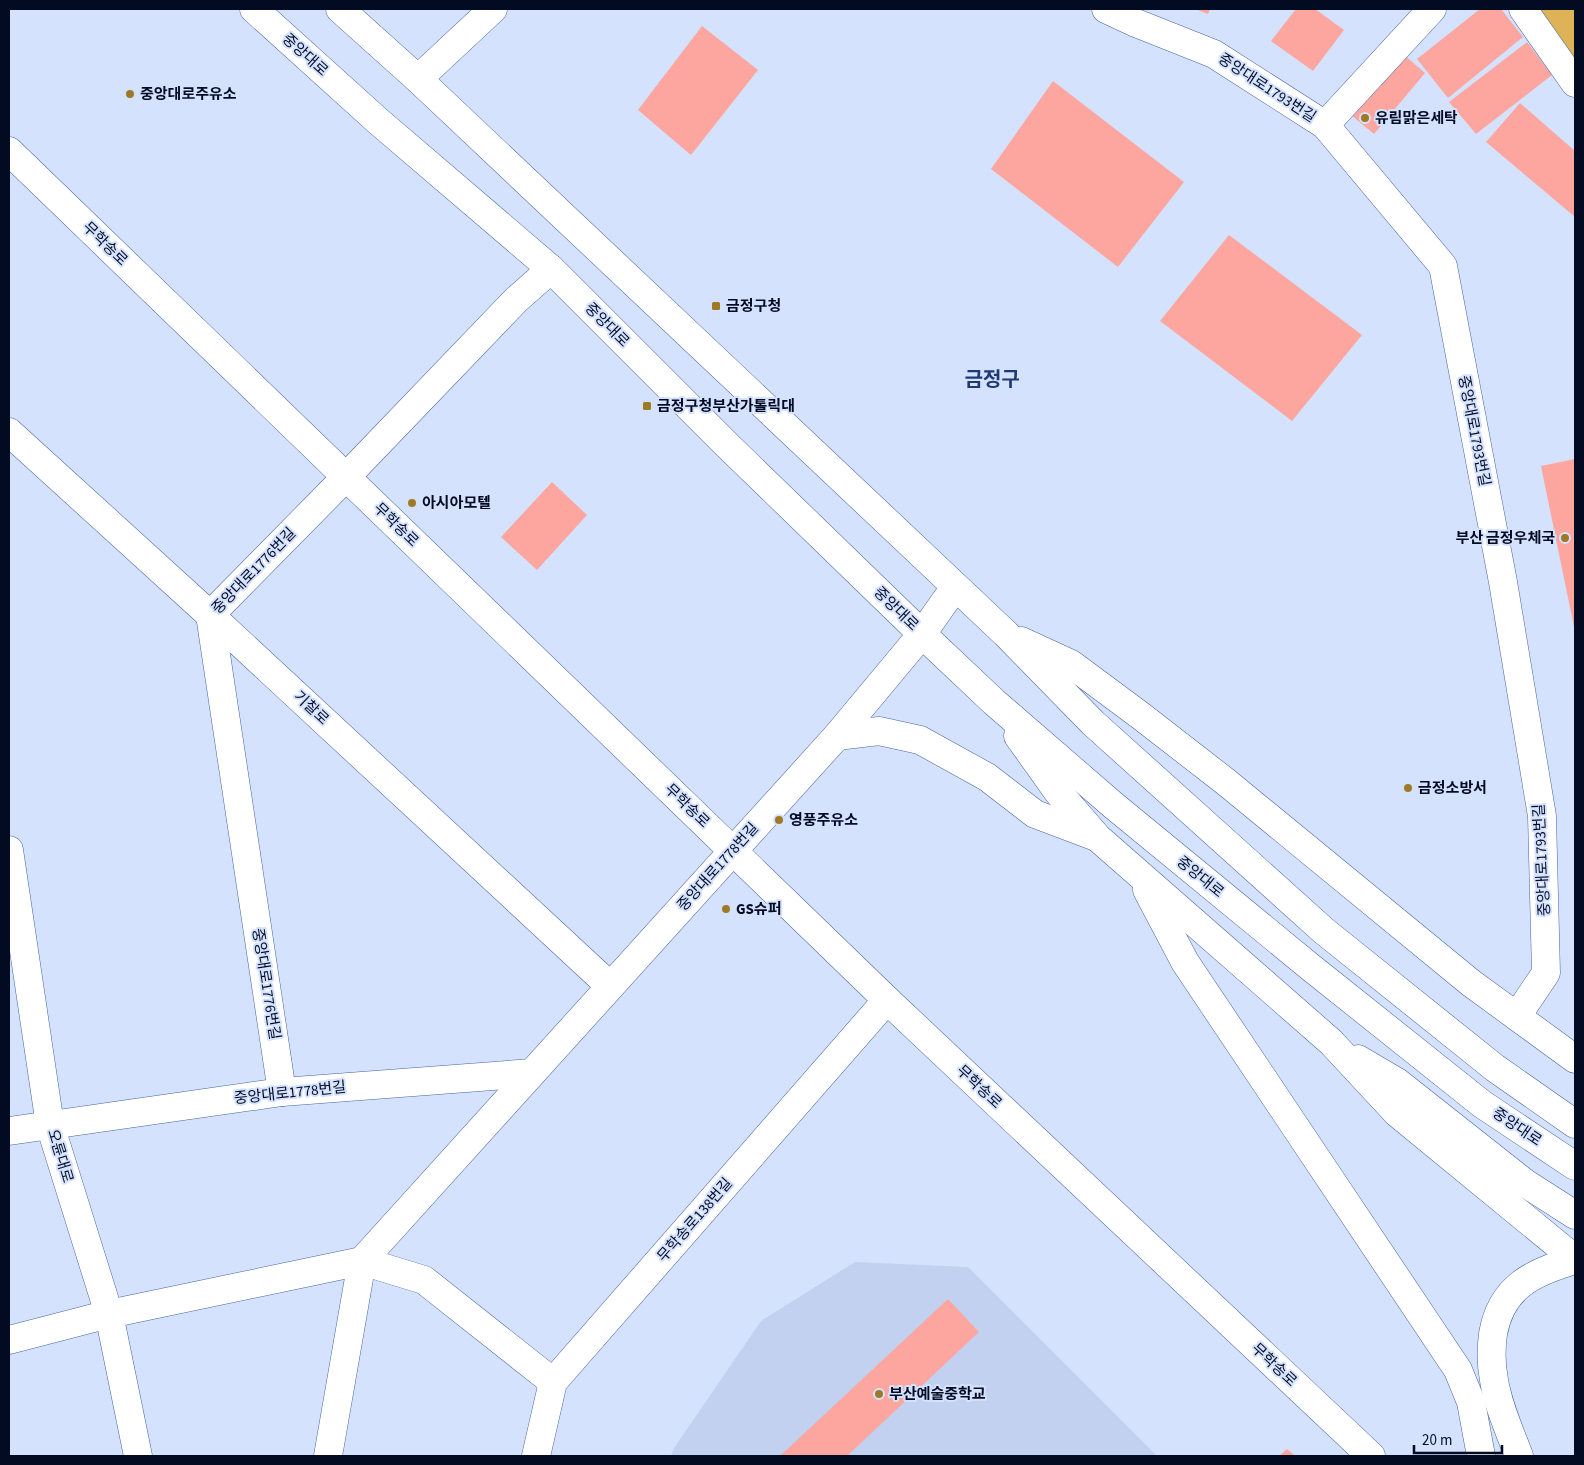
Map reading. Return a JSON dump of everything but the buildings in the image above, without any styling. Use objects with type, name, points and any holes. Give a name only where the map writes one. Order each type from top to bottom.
[{"type":"main road","name":"중앙대로","points":[[254,9],[378,121],[551,269],[727,445],[994,702],[1113,805],[1346,996],[1482,1104],[1575,1166]]},
{"type":"main road","points":[[340,9],[418,79],[1006,634],[1093,723],[1324,931],[1496,1068],[1575,1124]]},
{"type":"main road","points":[[418,79],[493,9]]},
{"type":"main road","name":"중앙대로1793번길","points":[[1106,9],[1214,54],[1326,125],[1443,266],[1503,582],[1542,816],[1546,973],[1517,1016]]},
{"type":"main road","points":[[1326,125],[1432,9]]},
{"type":"main road","points":[[1522,9],[1575,82]]},
{"type":"main road","name":"무학송로","points":[[9,151],[888,1000],[1371,1456]]},
{"type":"main road","name":"중앙대로1776번길","points":[[282,1092],[210,615],[516,300],[551,269]]},
{"type":"main road","name":"기찰로","points":[[9,432],[210,615],[610,986]]},
{"type":"main road","name":"중앙대로1778번길","points":[[362,1261],[837,736],[922,634],[955,587]]},
{"type":"main road","points":[[1006,634],[1071,664],[1141,716],[1226,782],[1471,983],[1575,1059]]},
{"type":"main road","points":[[994,702],[1058,792],[1098,838],[1330,1042],[1397,1113],[1575,1259],[1538,1273],[1518,1286],[1505,1301],[1498,1314],[1492,1343],[1494,1382],[1519,1456]]},
{"type":"main road","points":[[837,736],[879,731],[920,740],[986,777],[1035,814],[1098,838]]},
{"type":"main road","name":"오륜대로","points":[[9,850],[50,1125],[109,1314],[138,1456]]},
{"type":"main road","points":[[1139,875],[1184,962],[1298,1128],[1458,1370],[1471,1402],[1482,1456]]},
{"type":"main road","name":"무학송로138번길","points":[[536,1456],[553,1382],[888,1000]]},
{"type":"main road","points":[[1330,1042],[1397,1082],[1526,1183],[1575,1215]]},
{"type":"main road","name":"중앙대로1778번길","points":[[9,1131],[282,1092],[532,1073]]},
{"type":"main road","points":[[9,1340],[109,1314],[362,1261],[424,1280],[553,1382]]},
{"type":"main road","points":[[328,1456],[362,1261]]},
{"type":"shaded area","points":[[1537,9],[1575,9],[1575,61]]},
{"type":"shaded area","points":[[855,1262],[968,1267],[1157,1456],[671,1456],[674,1448],[761,1321]]},
{"type":"place","name":"중앙대로주유소","points":[[130,94]]},
{"type":"place","name":"유림맑은세탁","points":[[1365,118]]},
{"type":"place","name":"금정구청","points":[[716,306]]},
{"type":"place","name":"금정구청부산가톨릭대","points":[[647,406]]},
{"type":"place","name":"아시아모텔","points":[[412,503]]},
{"type":"place","name":"부산 금정우체국","points":[[1565,538]]},
{"type":"place","name":"금정소방서","points":[[1408,788]]},
{"type":"place","name":"영풍주유소","points":[[779,820]]},
{"type":"place","name":"GS슈퍼","points":[[726,909]]},
{"type":"place","name":"부산예술중학교","points":[[879,1394]]},
{"type":"district","name":"금정구","points":[[992,380]]}]
